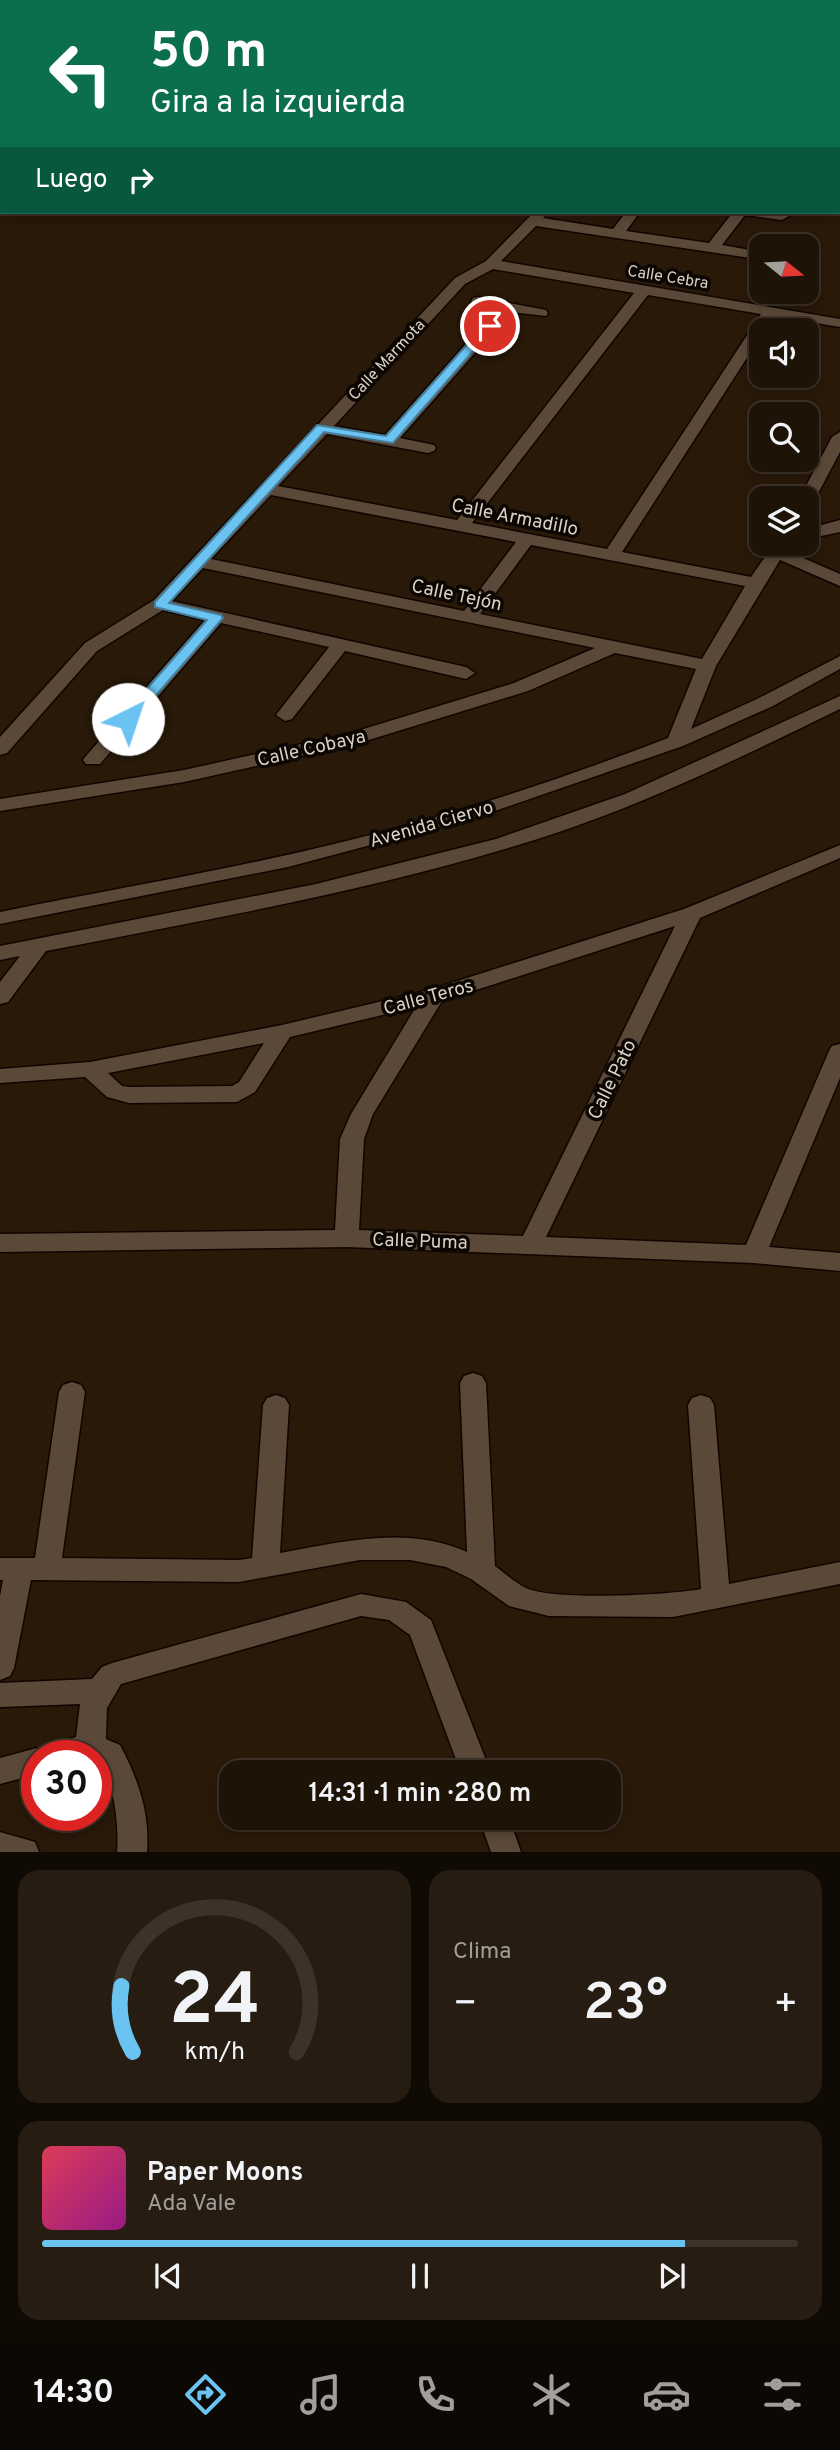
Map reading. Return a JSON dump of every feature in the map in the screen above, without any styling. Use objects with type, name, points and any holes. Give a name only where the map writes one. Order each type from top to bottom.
[{"type":"street","points":[[615,234],[631,214]]},
{"type":"street","points":[[713,248],[738,214]]},
{"type":"street","points":[[766,214],[782,216]]},
{"type":"street","points":[[538,216],[615,234],[749,254]]},
{"type":"street","name":"Calle Marmota","points":[[0,749],[91,647],[160,604],[460,281],[491,264],[538,216]]},
{"type":"street","name":"Calle Cebra","points":[[491,264],[840,323]]},
{"type":"street","points":[[461,526],[644,290]]},
{"type":"street","points":[[478,301],[541,313]]},
{"type":"street","points":[[388,440],[507,307]]},
{"type":"street","points":[[611,555],[770,311]]},
{"type":"street","points":[[321,428],[428,448]]},
{"type":"street","points":[[814,486],[840,437]]},
{"type":"street","name":"Calle Armadillo","points":[[267,489],[756,583]]},
{"type":"street","points":[[819,532],[840,525]]},
{"type":"street","points":[[468,618],[527,539]]},
{"type":"street","points":[[676,742],[708,667],[775,556]]},
{"type":"street","points":[[795,556],[840,581]]},
{"type":"street","name":"Calle Tejón","points":[[199,562],[708,667]]},
{"type":"street","points":[[160,604],[466,673]]},
{"type":"street","points":[[93,760],[216,618]]},
{"type":"street","points":[[285,715],[340,645]]},
{"type":"street","name":"Calle Cobaya","points":[[0,805],[184,776],[352,739],[521,687],[611,648]]},
{"type":"street","name":"Avenida Ciervo","points":[[0,918],[201,879],[383,839],[580,778],[676,742],[772,701],[840,661]]},
{"type":"street","points":[[772,701],[840,703]]},
{"type":"street","name":"Avenida Ciervo","points":[[0,953],[410,869],[505,843],[618,804],[711,765],[840,703]]},
{"type":"street","points":[[383,839],[410,869]]},
{"type":"street","name":"Calle Teros","points":[[0,1076],[90,1069],[282,1031],[434,996],[691,915],[840,851]]},
{"type":"street","name":"Calle Pato","points":[[531,1244],[691,915]]},
{"type":"street","points":[[0,997],[39,945]]},
{"type":"street","points":[[347,1238],[352,1139],[362,1114],[434,996]]},
{"type":"street","points":[[90,1069],[115,1092],[129,1095],[237,1094],[247,1087],[282,1031]]},
{"type":"street","points":[[754,1254],[840,1051]]},
{"type":"street","name":"Calle Puma","points":[[0,1243],[347,1238],[754,1254],[840,1262]]},
{"type":"street","points":[[473,1383],[481,1571]]},
{"type":"street","points":[[47,1568],[72,1392]]},
{"type":"street","points":[[265,1567],[275,1405]]},
{"type":"street","points":[[701,1405],[716,1599]]},
{"type":"street","points":[[0,1668],[9,1569],[239,1571],[360,1549],[411,1549],[451,1557],[481,1571],[519,1598],[548,1605],[673,1606],[840,1573]]},
{"type":"street","points":[[91,1740],[91,1709],[97,1691],[112,1675],[361,1605],[396,1610],[421,1628],[471,1760]]},
{"type":"street","points":[[0,1695],[97,1691]]},
{"type":"street","points":[[112,1757],[121,1773],[135,1835],[132,1852]]},
{"type":"street","points":[[0,1771],[21,1765]]},
{"type":"street","points":[[498,1830],[506,1852]]},
{"type":"street","points":[[0,1845],[24,1852]]},
{"type":"route","points":[[128,719],[216,618],[160,604],[321,428],[388,440],[490,326]]}]
